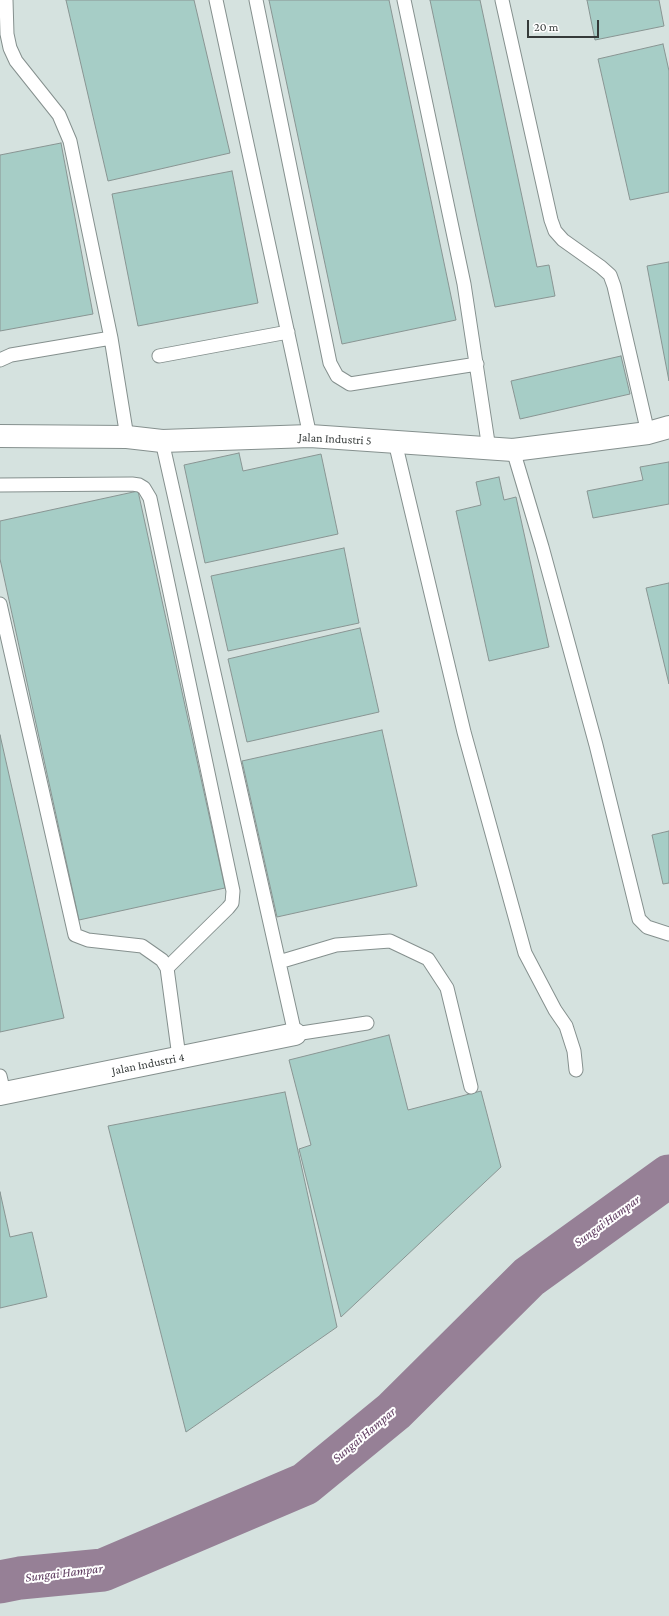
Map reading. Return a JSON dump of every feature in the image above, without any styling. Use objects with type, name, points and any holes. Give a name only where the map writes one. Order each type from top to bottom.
[{"type":"street","name":"Jalan Industri 5","points":[[0,436],[127,437],[162,441],[310,436],[513,450],[648,433],[669,427]]},
{"type":"street","name":"Jalan Industri 4","points":[[1,1088],[179,1057],[295,1034]]},
{"type":"lane","points":[[6,0],[7,34],[10,48],[16,61],[60,115],[70,141],[111,338],[127,437]]},
{"type":"lane","points":[[216,0],[310,436]]},
{"type":"lane","points":[[256,0],[330,363],[337,376],[350,384],[477,364]]},
{"type":"lane","points":[[404,0],[464,284],[489,449]]},
{"type":"lane","points":[[502,0],[551,220],[555,231],[563,240],[602,267],[610,275],[614,286],[648,433]]},
{"type":"lane","points":[[159,356],[288,332]]},
{"type":"lane","points":[[0,360],[11,355],[111,338]]},
{"type":"lane","points":[[162,441],[295,1034],[367,1023]]},
{"type":"lane","points":[[395,442],[464,732],[525,953],[555,1010],[566,1026],[574,1051],[576,1070]]},
{"type":"lane","points":[[513,450],[542,547],[596,745],[639,919],[647,927],[669,934]]},
{"type":"lane","points":[[0,485],[139,484],[144,488],[150,498],[233,891],[232,903],[228,908],[167,968]]},
{"type":"lane","points":[[0,604],[75,935],[88,940],[142,946],[162,960],[167,968],[179,1057]]},
{"type":"lane","points":[[279,962],[336,945],[390,941],[428,959],[447,988],[471,1087]]},
{"type":"building","points":[[66,0],[194,0],[230,153],[108,181]]},
{"type":"building","points":[[269,0],[389,0],[456,320],[342,344]]},
{"type":"building","points":[[430,0],[480,0],[537,267],[549,265],[555,296],[495,307]]},
{"type":"building","points":[[587,0],[659,0],[664,26],[595,40]]},
{"type":"building","points":[[663,44],[669,71],[669,192],[630,200],[598,59]]},
{"type":"building","points":[[61,143],[93,314],[0,331],[0,155]]},
{"type":"building","points":[[232,171],[258,303],[138,326],[112,194]]},
{"type":"building","points":[[669,262],[669,381],[647,266]]},
{"type":"building","points":[[621,356],[630,394],[520,419],[511,381]]},
{"type":"building","points":[[239,453],[243,471],[321,454],[338,534],[205,563],[184,465]]},
{"type":"building","points":[[669,462],[669,504],[593,518],[587,491],[643,480],[640,467]]},
{"type":"building","points":[[499,477],[504,500],[516,497],[549,647],[489,661],[456,511],[481,505],[476,482]]},
{"type":"building","points":[[138,491],[225,888],[79,920],[0,559],[0,521]]},
{"type":"building","points":[[344,548],[359,623],[228,651],[211,576]]},
{"type":"building","points":[[669,583],[669,684],[646,588]]},
{"type":"building","points":[[360,628],[379,712],[247,742],[228,659]]},
{"type":"building","points":[[382,730],[417,886],[277,917],[242,761]]},
{"type":"building","points":[[0,735],[64,1018],[0,1032]]},
{"type":"building","points":[[669,831],[669,883],[663,884],[652,835]]},
{"type":"building","points":[[389,1035],[408,1110],[481,1091],[501,1167],[341,1317],[299,1149],[311,1145],[289,1060]]},
{"type":"building","points":[[285,1092],[337,1327],[186,1432],[108,1126]]},
{"type":"building","points":[[0,1192],[10,1237],[32,1232],[47,1297],[0,1308]]},
{"type":"waterway","name":"Sungai Hampar","points":[[0,1582],[20,1578],[103,1570],[305,1484],[394,1411],[529,1277],[669,1176]]}]
